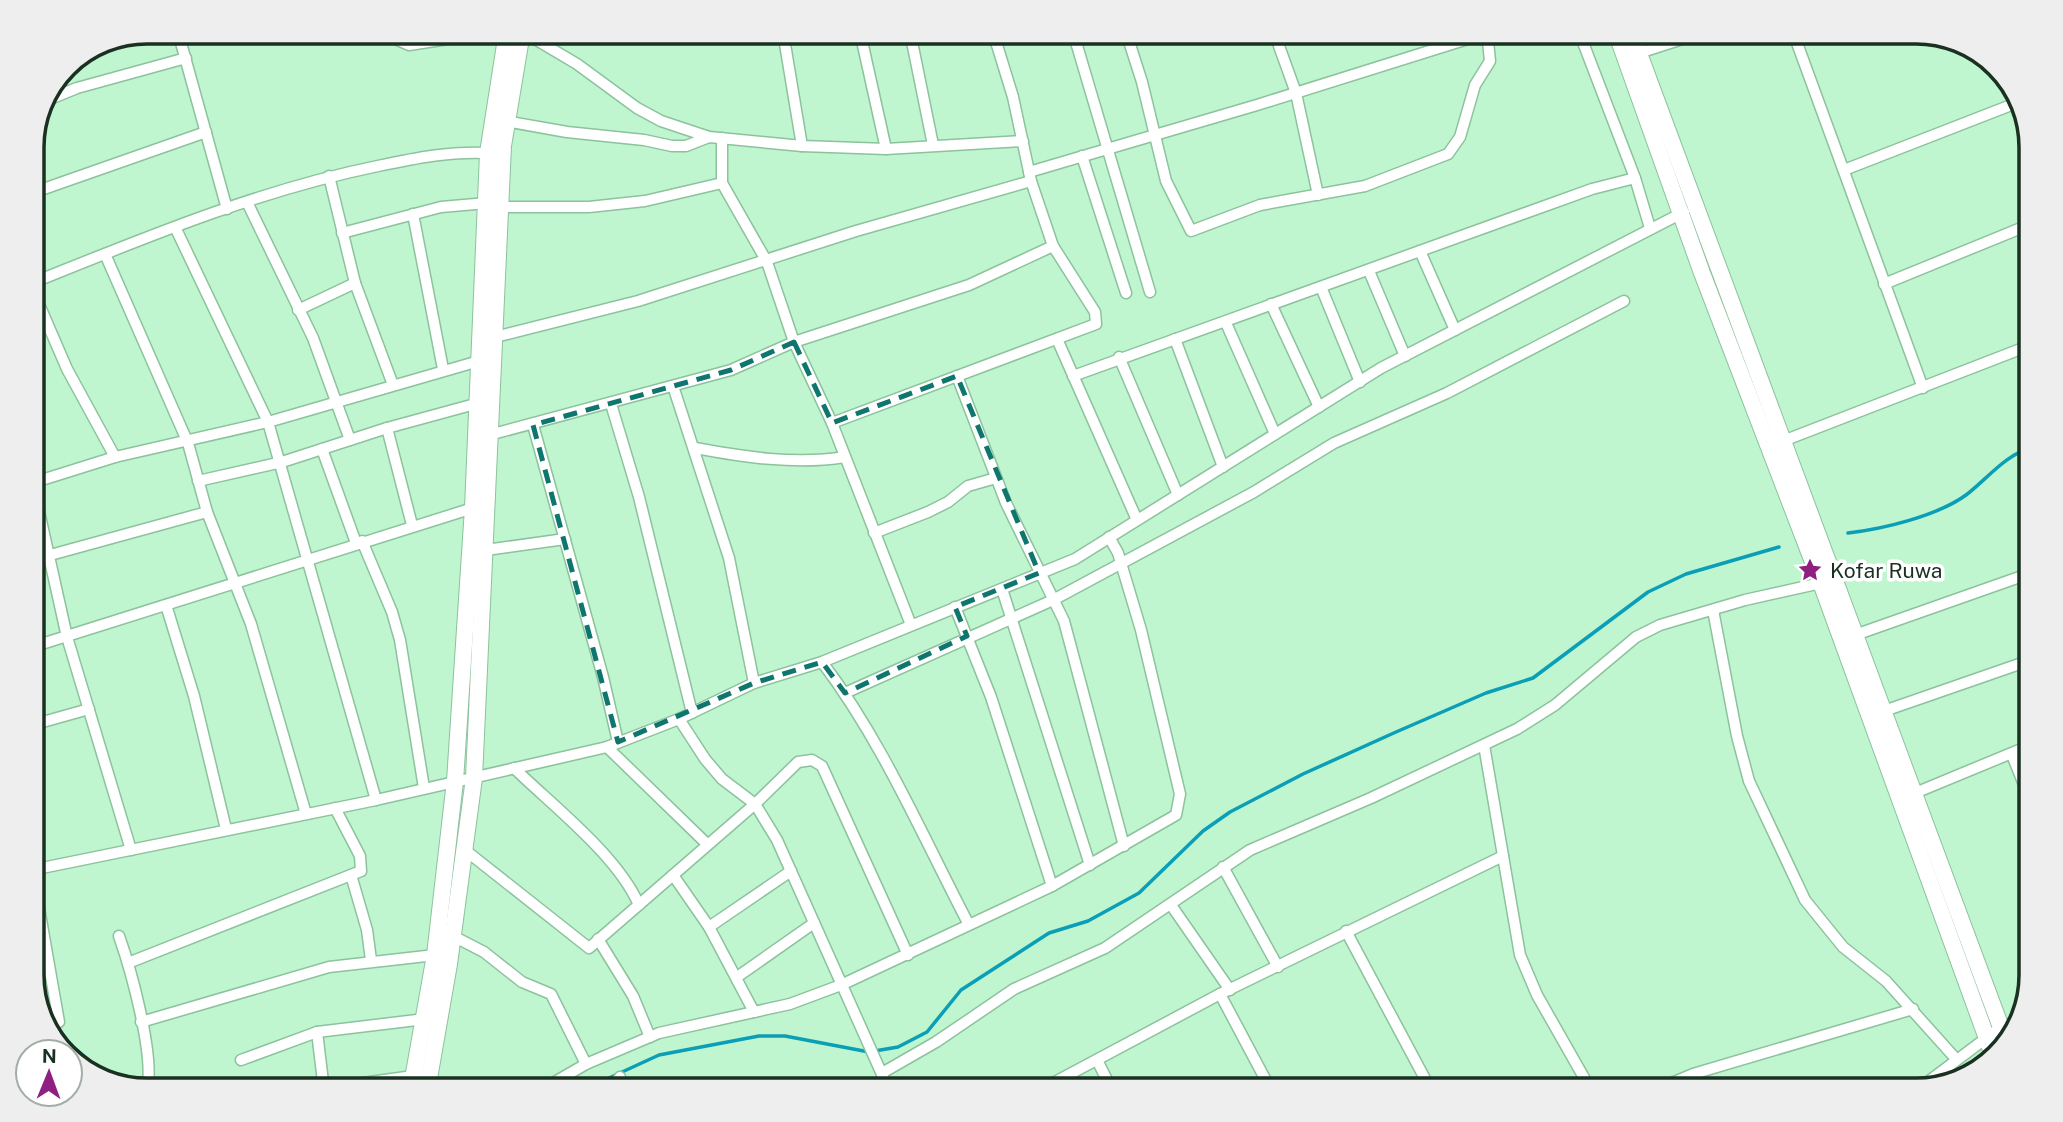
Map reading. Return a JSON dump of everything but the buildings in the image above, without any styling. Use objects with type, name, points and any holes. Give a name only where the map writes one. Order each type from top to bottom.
[{"type":"main road","points":[[429,1078],[453,936],[474,778],[495,337],[493,205],[488,153],[505,44]]},
{"type":"main road","points":[[413,1078],[435,955],[455,781],[473,508],[475,404],[493,205],[505,121],[521,44]]},
{"type":"main road","points":[[1620,44],[1680,213],[1821,583],[1990,1047]]},
{"type":"main road","points":[[1636,44],[2002,1032]]},
{"type":"street","points":[[182,44],[227,209]]},
{"type":"street","points":[[408,44],[430,44]]},
{"type":"street","points":[[543,44],[652,116],[709,137],[802,146],[886,149],[1023,141]]},
{"type":"street","points":[[785,44],[802,146]]},
{"type":"street","points":[[863,44],[886,149]]},
{"type":"street","points":[[912,44],[933,145]]},
{"type":"street","points":[[832,423],[1057,338],[1093,327],[1097,321],[1053,246],[1030,176],[996,44]]},
{"type":"street","points":[[1077,44],[1150,292]]},
{"type":"street","points":[[1129,44],[1166,181],[1191,231],[1260,205],[1394,177],[1454,148],[1460,137],[1469,97],[1490,61],[1486,44]]},
{"type":"street","points":[[1278,44],[1296,93],[1318,195]]},
{"type":"street","points":[[495,337],[638,301],[767,262],[1030,176],[1108,147],[1296,93],[1449,44]]},
{"type":"street","points":[[1584,44],[1635,178],[1650,228]]},
{"type":"street","points":[[1639,53],[1667,44]]},
{"type":"street","points":[[1797,44],[1923,388]]},
{"type":"street","points":[[58,96],[186,58]]},
{"type":"street","points":[[1844,170],[2011,105]]},
{"type":"street","points":[[644,140],[652,116]]},
{"type":"street","points":[[505,121],[567,132],[686,146],[709,137]]},
{"type":"street","points":[[44,189],[206,132]]},
{"type":"street","points":[[722,138],[722,184],[767,262],[794,342],[832,423],[911,625]]},
{"type":"street","points":[[44,281],[105,254],[227,209],[329,176],[457,151],[488,153]]},
{"type":"street","points":[[1082,156],[1126,293]]},
{"type":"street","points":[[329,176],[355,283],[393,385]]},
{"type":"street","points":[[1073,376],[1119,357],[1226,323],[1271,304],[1592,189],[1635,178]]},
{"type":"street","points":[[342,233],[441,207],[589,207],[645,201],[722,184]]},
{"type":"street","points":[[247,202],[313,338],[350,440]]},
{"type":"street","points":[[44,867],[376,800],[612,745],[679,719],[754,683],[822,662],[1075,559],[1405,356],[1650,228],[1696,207]]},
{"type":"street","points":[[413,214],[443,369]]},
{"type":"street","points":[[176,229],[268,422],[282,462],[376,800]]},
{"type":"street","points":[[1884,284],[2019,230]]},
{"type":"street","points":[[489,435],[731,370],[794,342],[968,285],[1053,246]]},
{"type":"street","points":[[1420,251],[1455,330]]},
{"type":"street","points":[[105,254],[188,443],[207,512],[251,624],[306,814]]},
{"type":"street","points":[[1369,271],[1405,356]]},
{"type":"street","points":[[298,310],[355,283]]},
{"type":"street","points":[[1321,287],[1360,382]]},
{"type":"street","points":[[845,693],[967,636],[1054,600],[1122,565],[1334,443],[1447,393],[1624,302]]},
{"type":"street","points":[[1271,304],[1319,407]]},
{"type":"street","points":[[44,314],[67,369],[115,457]]},
{"type":"street","points":[[1226,323],[1275,434]]},
{"type":"street","points":[[1057,338],[1137,520]]},
{"type":"street","points":[[1175,339],[1223,467]]},
{"type":"street","points":[[1783,441],[2019,350]]},
{"type":"street","points":[[1119,357],[1178,495]]},
{"type":"street","points":[[44,478],[115,457],[188,443],[268,422],[443,369],[479,361]]},
{"type":"street","points":[[957,376],[996,478],[1064,621],[1124,846]]},
{"type":"street","points":[[673,386],[729,558],[754,683]]},
{"type":"street","points":[[198,481],[282,462],[387,428],[475,404]]},
{"type":"street","points":[[611,404],[639,497],[692,713]]},
{"type":"street","points":[[533,425],[603,677],[612,745],[707,844]]},
{"type":"street","points":[[387,428],[412,525]]},
{"type":"street","points":[[695,448],[754,458],[814,461],[845,457]]},
{"type":"street","points":[[322,449],[359,542],[392,612],[400,640],[424,788]]},
{"type":"street","points":[[874,533],[928,513],[968,486],[996,478]]},
{"type":"street","points":[[44,643],[473,508]]},
{"type":"street","points":[[44,558],[207,512]]},
{"type":"street","points":[[562,1078],[586,1064],[650,1037],[707,1020],[790,1004],[841,985],[908,955],[968,923],[1052,886],[1176,815],[1180,794],[1141,630],[1122,565],[1109,537]]},
{"type":"street","points":[[486,550],[565,539]]},
{"type":"street","points":[[44,542],[68,637],[131,850]]},
{"type":"street","points":[[1856,635],[2019,577]]},
{"type":"street","points":[[881,1073],[929,1047],[1014,989],[1105,948],[1267,840],[1371,798],[1483,745],[1555,705],[1636,637],[1660,625],[1821,583]]},
{"type":"street","points":[[1002,589],[1090,866]]},
{"type":"street","points":[[166,605],[194,696],[226,829]]},
{"type":"street","points":[[955,607],[991,697],[1052,886]]},
{"type":"street","points":[[1713,610],[1737,736],[1749,781],[1791,872],[1825,927],[1913,1009],[1956,1059]]},
{"type":"street","points":[[822,662],[845,693],[968,923]]},
{"type":"street","points":[[1884,711],[2019,664]]},
{"type":"street","points":[[44,722],[89,709]]},
{"type":"street","points":[[679,719],[705,759],[722,779],[755,804],[791,871],[884,1078]]},
{"type":"street","points":[[1483,745],[1520,955],[1537,995],[1584,1078]]},
{"type":"street","points":[[1915,793],[2019,751]]},
{"type":"street","points":[[2012,755],[2019,772]]},
{"type":"street","points":[[465,850],[589,948],[755,804],[798,762],[812,760],[822,766],[908,955]]},
{"type":"street","points":[[514,768],[613,863],[631,886],[639,905]]},
{"type":"street","points":[[128,963],[361,871],[363,863],[335,808]]},
{"type":"street","points":[[1063,1078],[1225,992],[1503,856]]},
{"type":"street","points":[[1223,867],[1278,967]]},
{"type":"street","points":[[709,927],[791,871]]},
{"type":"street","points":[[351,875],[367,930],[371,960]]},
{"type":"street","points":[[673,875],[709,927],[754,1012]]},
{"type":"street","points":[[1171,905],[1225,992],[1265,1078]]},
{"type":"street","points":[[737,977],[814,923]]},
{"type":"street","points":[[1346,931],[1425,1078]]},
{"type":"street","points":[[119,936],[141,1022],[147,1078]]},
{"type":"street","points":[[453,936],[484,952],[522,982],[551,994],[586,1064]]},
{"type":"street","points":[[44,938],[59,1022]]},
{"type":"street","points":[[598,939],[633,996],[650,1037]]},
{"type":"street","points":[[141,1022],[329,967],[371,960],[435,955]]},
{"type":"street","points":[[1684,1078],[1913,1009]]},
{"type":"street","points":[[241,1060],[317,1032],[425,1019]]},
{"type":"street","points":[[317,1032],[323,1078]]},
{"type":"street","points":[[1934,1076],[1987,1038],[2000,1035]]},
{"type":"street","points":[[1097,1060],[1106,1078]]},
{"type":"highlighted area","points":[[794,342],[832,423],[957,376],[1039,573],[955,607],[967,636],[845,693],[822,662],[754,683],[618,742],[533,425],[731,370]]},
{"type":"waterway","points":[[1848,533],[1893,525],[1940,509],[1966,495],[2019,453]]},
{"type":"waterway","points":[[609,1078],[659,1055],[759,1036],[785,1036],[869,1052],[898,1047],[927,1032],[961,990],[1049,933],[1088,921],[1139,893],[1203,831],[1230,812],[1303,774],[1396,732],[1486,693],[1533,678],[1648,592],[1686,574],[1779,547]]},
{"type":"waterway","points":[[70,1044],[87,1059]]},
{"type":"place","name":"Kofar Ruwa","points":[[1810,570]]}]
